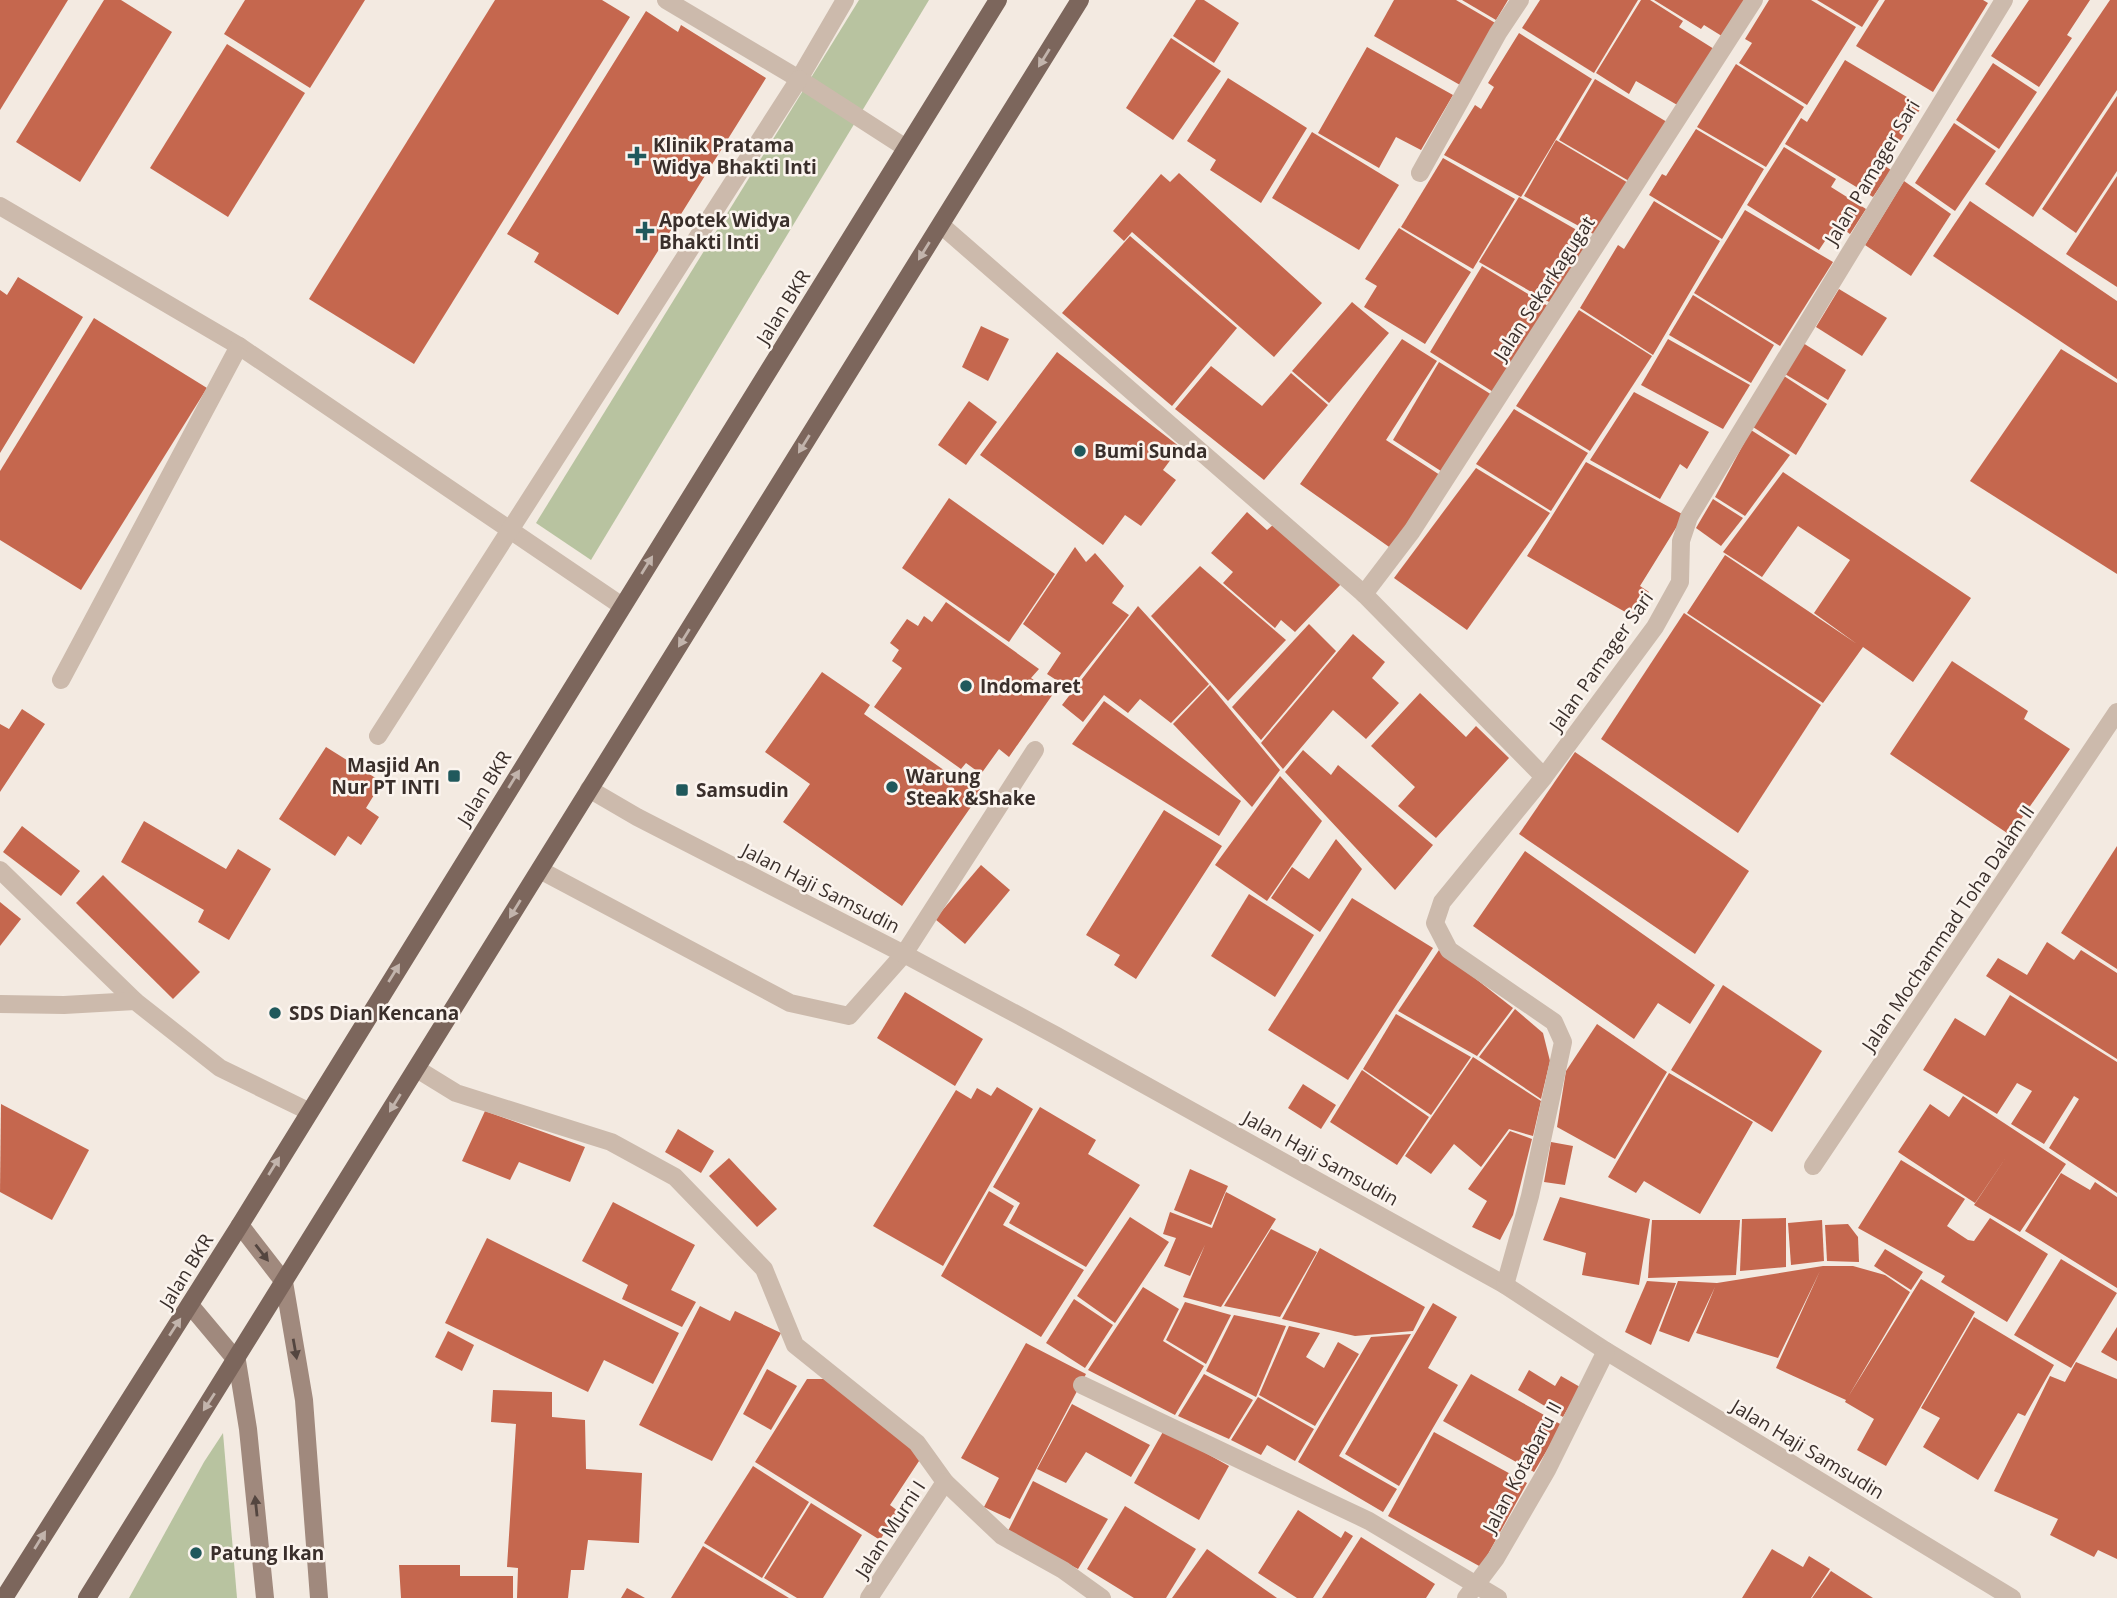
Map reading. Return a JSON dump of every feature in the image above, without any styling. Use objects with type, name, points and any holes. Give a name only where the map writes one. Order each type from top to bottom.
[{"type":"main road","name":"Jalan BKR","points":[[4,1598],[240,1225],[308,1111],[998,0]]},
{"type":"main road","points":[[88,1598],[1080,0]]},
{"type":"main road","points":[[240,1225],[284,1282],[304,1400],[319,1598]]},
{"type":"main road","points":[[190,1305],[237,1361],[248,1429],[265,1598]]},
{"type":"street","points":[[666,0],[799,79],[906,148]]},
{"type":"street","points":[[378,736],[799,79],[845,0]]},
{"type":"street","points":[[1420,173],[1520,0]]},
{"type":"street","name":"Jalan Sekarkagugat","points":[[1364,594],[1412,531],[1754,0]]},
{"type":"street","name":"Jalan Pamager Sari","points":[[1505,1285],[1530,1196],[1563,1042],[1554,1023],[1449,950],[1435,923],[1442,902],[1544,777],[1655,627],[1680,582],[1681,541],[1689,517],[2004,0]]},
{"type":"street","points":[[0,206],[239,346],[622,606]]},
{"type":"street","points":[[941,225],[1364,594],[1400,627],[1544,777]]},
{"type":"street","points":[[61,680],[239,346]]},
{"type":"street","name":"Jalan Mochammad Toha Dalam II","points":[[1813,1167],[2117,712]]},
{"type":"street","points":[[540,870],[790,1003],[849,1016],[904,954],[1035,750]]},
{"type":"street","name":"Jalan Haji Samsudin","points":[[589,789],[637,817],[904,954],[1505,1285],[1606,1351],[2012,1598]]},
{"type":"street","points":[[0,870],[135,1001],[219,1068],[308,1111]]},
{"type":"street","points":[[0,1004],[64,1005],[135,1001]]},
{"type":"street","points":[[416,1069],[456,1093],[611,1142],[675,1177],[764,1269],[795,1345],[917,1443],[945,1482],[1002,1535],[1063,1570],[1102,1598]]},
{"type":"street","name":"Jalan Kotabaru II","points":[[1472,1592],[1547,1470],[1606,1351]]},
{"type":"street","points":[[1082,1385],[1369,1521],[1472,1592],[1498,1598]]},
{"type":"street","name":"Jalan Murni I","points":[[869,1598],[945,1482]]},
{"type":"green space","points":[[859,0],[929,0],[591,560],[536,523]]},
{"type":"green space","points":[[223,1433],[237,1598],[129,1598],[204,1462]]},
{"type":"building","points":[[0,0],[68,0],[0,110]]},
{"type":"building","points":[[104,0],[121,0],[172,32],[80,182],[16,142]]},
{"type":"building","points":[[245,0],[365,0],[310,88],[224,34]]},
{"type":"building","points":[[495,0],[602,0],[630,17],[414,364],[309,299]]},
{"type":"building","points":[[1196,0],[1204,0],[1239,23],[1214,63],[1173,36]]},
{"type":"building","points":[[1394,0],[1456,0],[1497,24],[1460,85],[1374,36]]},
{"type":"building","points":[[1462,0],[1508,0],[1496,20]]},
{"type":"building","points":[[1540,0],[1638,0],[1594,73],[1522,28]]},
{"type":"building","points":[[1641,0],[1650,0],[1683,21],[1679,27],[1714,49],[1679,106],[1636,81],[1629,94],[1596,73]]},
{"type":"building","points":[[1654,0],[1749,0],[1725,38],[1704,25],[1701,29]]},
{"type":"building","points":[[1769,0],[1811,0],[1856,27],[1807,105],[1739,63],[1752,43],[1745,39]]},
{"type":"building","points":[[1817,0],[1879,0],[1862,27]]},
{"type":"building","points":[[1885,0],[1983,0],[1988,3],[1933,92],[1856,46]]},
{"type":"building","points":[[2029,0],[2090,0],[2067,35],[2072,38],[2039,87],[1991,56]]},
{"type":"building","points":[[2110,0],[2117,0],[2117,90],[2033,217],[1985,184]]},
{"type":"building","name":"Klinik Pratama Widya Bhakti Inti","points":[[646,11],[678,32],[681,25],[766,78],[618,315],[534,262],[539,253],[507,234]]},
{"type":"building","points":[[1519,33],[1592,79],[1521,197],[1444,155],[1475,105],[1481,109],[1494,87],[1488,83]]},
{"type":"building","points":[[1171,38],[1221,71],[1173,140],[1126,108]]},
{"type":"building","points":[[227,44],[305,93],[228,217],[150,168]]},
{"type":"building","points":[[1367,47],[1453,95],[1421,150],[1396,137],[1379,168],[1318,133]]},
{"type":"building","points":[[1845,60],[1922,106],[1885,166],[1891,170],[1873,197],[1785,144],[1801,118],[1807,122]]},
{"type":"building","points":[[1993,63],[2037,92],[1999,149],[1956,120]]},
{"type":"building","points":[[1736,64],[1804,107],[1766,167],[1697,127]]},
{"type":"building","points":[[1228,78],[1307,128],[1261,203],[1210,170],[1216,160],[1187,141]]},
{"type":"building","points":[[1595,79],[1672,125],[1634,184],[1559,140]]},
{"type":"building","points":[[2117,96],[2117,171],[2076,233],[2042,209]]},
{"type":"building","points":[[1954,123],[1996,151],[1955,211],[1915,183]]},
{"type":"building","points":[[1696,129],[1764,169],[1722,239],[1649,195],[1662,174],[1666,176]]},
{"type":"building","points":[[1312,132],[1399,185],[1359,250],[1272,198]]},
{"type":"building","points":[[1556,140],[1630,184],[1597,236],[1524,196]]},
{"type":"building","points":[[1784,147],[1836,179],[1831,187],[1866,209],[1850,234],[1843,229],[1835,243],[1827,238],[1819,250],[1747,205]]},
{"type":"building","points":[[1443,158],[1515,199],[1473,269],[1401,227]]},
{"type":"building","points":[[1179,173],[1322,303],[1274,357],[1132,232],[1124,241],[1113,231],[1161,174],[1170,182]]},
{"type":"building","points":[[2117,176],[2117,287],[2066,254]]},
{"type":"building","points":[[1904,181],[1951,214],[1911,276],[1865,245]]},
{"type":"building","points":[[1519,197],[1596,241],[1556,306],[1479,262]]},
{"type":"building","points":[[1654,201],[1720,241],[1653,355],[1580,308],[1618,245],[1624,249]]},
{"type":"building","points":[[1970,201],[2117,301],[2117,379],[1933,256]]},
{"type":"building","points":[[1745,210],[1833,262],[1780,346],[1694,293]]},
{"type":"building","points":[[1399,228],[1471,272],[1425,344],[1364,307],[1377,286],[1365,279]]},
{"type":"building","points":[[1130,236],[1237,328],[1172,406],[1062,313]]},
{"type":"building","points":[[1482,266],[1553,309],[1498,395],[1430,352]]},
{"type":"building","points":[[18,277],[83,317],[0,453],[0,290],[7,295]]},
{"type":"building","points":[[1839,289],[1887,318],[1862,356],[1816,327]]},
{"type":"building","points":[[1693,295],[1774,345],[1751,383],[1669,335]]},
{"type":"building","points":[[1352,302],[1389,333],[1329,403],[1292,371]]},
{"type":"building","points":[[1579,310],[1652,356],[1590,451],[1516,406]]},
{"type":"building","points":[[94,318],[207,388],[81,590],[0,540],[0,471]]},
{"type":"building","points":[[981,326],[1009,339],[988,381],[962,367]]},
{"type":"building","points":[[1402,339],[1437,361],[1386,440],[1443,477],[1392,549],[1300,484]]},
{"type":"building","points":[[1668,339],[1750,385],[1723,429],[1641,385]]},
{"type":"building","points":[[1803,343],[1846,370],[1828,400],[1785,374]]},
{"type":"building","points":[[2061,349],[2117,383],[2117,574],[1970,481]]},
{"type":"building","name":"Bumi Sunda","points":[[1057,352],[1180,447],[1163,470],[1176,480],[1141,526],[1125,515],[1103,545],[980,455]]},
{"type":"building","points":[[1439,362],[1497,398],[1444,473],[1393,440]]},
{"type":"building","points":[[1211,366],[1262,406],[1291,373],[1328,405],[1264,480],[1175,409]]},
{"type":"building","points":[[1784,376],[1827,404],[1796,455],[1753,427]]},
{"type":"building","points":[[1634,392],[1709,432],[1687,469],[1680,464],[1660,499],[1590,460]]},
{"type":"building","points":[[969,401],[997,422],[966,465],[938,445]]},
{"type":"building","points":[[1514,409],[1588,453],[1551,511],[1476,464]]},
{"type":"building","points":[[1751,430],[1790,455],[1745,516],[1715,497]]},
{"type":"building","points":[[1586,462],[1684,515],[1640,586],[1649,592],[1634,617],[1527,556]]},
{"type":"building","points":[[1476,468],[1550,513],[1467,630],[1394,578]]},
{"type":"building","points":[[1783,472],[1971,598],[1913,682],[1863,647],[1823,703],[1687,613],[1725,555],[1857,644],[1814,613],[1850,560],[1798,526],[1762,577],[1723,552]]},
{"type":"building","points":[[949,498],[1055,574],[1009,642],[902,568]]},
{"type":"building","points":[[1713,499],[1743,518],[1721,546],[1696,528]]},
{"type":"building","points":[[1247,512],[1267,530],[1274,524],[1342,583],[1295,632],[1281,620],[1275,628],[1223,583],[1233,572],[1211,553]]},
{"type":"building","points":[[1075,547],[1086,562],[1095,553],[1124,586],[1112,603],[1129,615],[1070,689],[1047,674],[1061,653],[1023,624]]},
{"type":"building","points":[[1200,566],[1286,640],[1228,701],[1151,616]]},
{"type":"building","name":"Indomaret","points":[[946,602],[1039,669],[1031,678],[1053,694],[1009,757],[999,749],[981,774],[966,763],[961,769],[874,707],[902,668],[892,661],[899,650],[890,643],[907,619],[918,626],[924,616],[932,622]]},
{"type":"building","points":[[1138,606],[1209,684],[1171,723],[1140,699],[1128,713],[1104,695],[1083,722],[1062,705]]},
{"type":"building","points":[[1684,613],[1821,705],[1738,833],[1601,739]]},
{"type":"building","points":[[1309,624],[1336,651],[1261,740],[1232,707]]},
{"type":"building","points":[[1353,634],[1385,662],[1372,678],[1399,703],[1366,739],[1333,710],[1283,769],[1261,743]]},
{"type":"building","points":[[1952,661],[2028,711],[2024,719],[2070,749],[2010,835],[1890,754]]},
{"type":"building","name":"Warung Steak &Shake","points":[[822,672],[870,705],[864,714],[958,780],[962,776],[982,791],[902,906],[783,822],[810,784],[765,752]]},
{"type":"building","points":[[1210,685],[1280,770],[1252,807],[1173,724]]},
{"type":"building","points":[[1420,693],[1466,737],[1476,726],[1509,758],[1436,838],[1398,806],[1415,787],[1371,746]]},
{"type":"building","points":[[1104,701],[1241,801],[1219,836],[1072,744]]},
{"type":"building","points":[[22,709],[45,724],[0,792],[0,724],[9,729]]},
{"type":"building","points":[[326,747],[382,782],[366,808],[379,817],[361,845],[348,836],[335,856],[279,819]]},
{"type":"building","points":[[1303,750],[1331,775],[1338,765],[1433,845],[1395,890],[1285,772]]},
{"type":"building","points":[[1575,752],[1749,871],[1695,954],[1519,834]]},
{"type":"building","points":[[1280,776],[1322,821],[1267,901],[1215,865]]},
{"type":"building","points":[[1164,810],[1222,846],[1136,979],[1114,965],[1120,955],[1086,935]]},
{"type":"building","points":[[144,821],[226,869],[238,849],[271,869],[229,940],[198,922],[204,910],[121,862]]},
{"type":"building","points":[[22,826],[80,871],[61,896],[3,852]]},
{"type":"building","points":[[1336,839],[1362,869],[1320,932],[1271,898],[1292,867],[1309,879]]},
{"type":"building","points":[[2117,846],[2117,969],[2061,933]]},
{"type":"building","points":[[1525,851],[1715,985],[1690,1024],[1658,1003],[1634,1039],[1473,926]]},
{"type":"building","points":[[981,865],[1010,890],[965,944],[935,919]]},
{"type":"building","points":[[103,875],[200,972],[173,999],[76,903]]},
{"type":"building","points":[[1249,894],[1314,935],[1275,997],[1211,956]]},
{"type":"building","points":[[1352,898],[1433,948],[1348,1080],[1268,1030]]},
{"type":"building","points":[[0,902],[21,919],[0,946]]},
{"type":"building","points":[[2047,942],[2074,960],[2081,950],[2117,973],[2117,1059],[1986,976],[1998,958],[2027,975]]},
{"type":"building","points":[[1439,950],[1513,1008],[1477,1056],[1398,1011]]},
{"type":"building","points":[[1723,985],[1822,1051],[1772,1132],[1671,1070]]},
{"type":"building","points":[[905,992],[983,1039],[955,1086],[877,1038]]},
{"type":"building","points":[[2010,995],[2117,1062],[2117,1193],[2049,1148],[2079,1099],[2074,1096],[2044,1144],[2011,1124],[2032,1091],[2017,1083],[1997,1114],[1923,1070],[1955,1018],[1985,1036]]},
{"type":"building","points":[[1515,1009],[1543,1033],[1550,1061],[1541,1099],[1479,1057]]},
{"type":"building","points":[[1396,1014],[1471,1057],[1431,1115],[1363,1069]]},
{"type":"building","points":[[1597,1024],[1667,1072],[1615,1159],[1557,1127],[1566,1071]]},
{"type":"building","points":[[1473,1057],[1541,1101],[1533,1136],[1509,1129],[1481,1167],[1454,1144],[1431,1174],[1405,1156]]},
{"type":"building","points":[[1362,1070],[1429,1117],[1397,1165],[1330,1122]]},
{"type":"building","points":[[1669,1073],[1753,1122],[1700,1214],[1644,1181],[1636,1193],[1608,1177]]},
{"type":"building","points":[[1303,1084],[1336,1105],[1321,1129],[1288,1108]]},
{"type":"building","points":[[997,1087],[1033,1109],[943,1266],[873,1226],[956,1090],[971,1099],[977,1088],[991,1096]]},
{"type":"building","points":[[1963,1096],[2066,1164],[2020,1232],[1974,1205],[2007,1156],[1975,1203],[1898,1152],[1930,1104],[1949,1117]]},
{"type":"building","points":[[1,1104],[89,1150],[52,1220],[0,1192]]},
{"type":"building","points":[[1040,1107],[1096,1140],[1088,1154],[1140,1185],[1086,1267],[1009,1223],[1020,1203],[993,1187]]},
{"type":"building","points":[[485,1111],[585,1147],[570,1182],[519,1162],[510,1180],[462,1161]]},
{"type":"building","points":[[678,1129],[714,1151],[701,1173],[665,1152]]},
{"type":"building","points":[[1510,1131],[1532,1139],[1513,1215],[1500,1240],[1472,1227],[1487,1201],[1468,1189]]},
{"type":"building","points":[[1551,1142],[1573,1146],[1565,1185],[1544,1182]]},
{"type":"building","points":[[729,1158],[777,1209],[757,1227],[709,1176]]},
{"type":"building","points":[[1901,1160],[1965,1199],[1947,1226],[1968,1240],[1974,1241],[1990,1218],[2048,1254],[2007,1322],[1941,1282],[1945,1276],[1858,1228]]},
{"type":"building","points":[[1190,1169],[1228,1186],[1211,1225],[1174,1210]]},
{"type":"building","points":[[2061,1173],[2090,1190],[2095,1182],[2117,1197],[2117,1288],[2025,1231]]},
{"type":"building","points":[[989,1191],[1014,1206],[1003,1225],[1084,1270],[1041,1337],[941,1276]]},
{"type":"building","points":[[1226,1192],[1276,1219],[1221,1307],[1183,1297],[1205,1245],[1190,1276],[1164,1266],[1176,1238],[1163,1234],[1170,1212],[1212,1228]]},
{"type":"building","points":[[1560,1197],[1650,1219],[1639,1285],[1582,1275],[1586,1253],[1543,1240]]},
{"type":"building","points":[[613,1202],[695,1245],[671,1290],[696,1302],[682,1327],[622,1299],[628,1285],[582,1261]]},
{"type":"building","points":[[1130,1217],[1169,1242],[1115,1323],[1077,1296]]},
{"type":"building","points":[[1786,1218],[1786,1267],[1740,1271],[1742,1219]]},
{"type":"building","points":[[1652,1220],[1740,1220],[1736,1275],[1648,1278]]},
{"type":"building","points":[[1822,1220],[1824,1261],[1791,1265],[1788,1223]]},
{"type":"building","points":[[1848,1224],[1858,1237],[1859,1262],[1827,1261],[1825,1225]]},
{"type":"building","points":[[1271,1229],[1317,1252],[1280,1317],[1224,1306]]},
{"type":"building","points":[[487,1238],[679,1333],[653,1384],[604,1360],[588,1392],[445,1323]]},
{"type":"building","points":[[1320,1248],[1425,1307],[1413,1331],[1355,1336],[1282,1319]]},
{"type":"building","points":[[1885,1249],[1923,1272],[1911,1290],[1874,1266]]},
{"type":"building","points":[[2061,1259],[2117,1293],[2071,1368],[2014,1335]]},
{"type":"building","points":[[1823,1266],[1853,1266],[1885,1275],[1910,1292],[1848,1397],[1921,1279],[1975,1312],[1886,1466],[1857,1450],[1874,1419],[1845,1402],[1846,1400],[1776,1368],[1820,1271],[1778,1358],[1696,1333],[1715,1287],[1689,1342],[1659,1331],[1678,1281],[1717,1283]]},
{"type":"building","points":[[1647,1281],[1676,1283],[1651,1345],[1625,1332]]},
{"type":"building","points":[[1143,1287],[1179,1309],[1163,1341],[1204,1366],[1175,1415],[1088,1370]]},
{"type":"building","points":[[1074,1299],[1113,1325],[1085,1368],[1046,1343]]},
{"type":"building","points":[[1185,1302],[1231,1315],[1206,1364],[1166,1340]]},
{"type":"building","points":[[1433,1303],[1457,1317],[1428,1368],[1458,1385],[1399,1486],[1345,1454]]},
{"type":"building","points":[[700,1306],[730,1321],[735,1311],[781,1333],[712,1461],[639,1425]]},
{"type":"building","points":[[1234,1315],[1286,1326],[1256,1397],[1206,1371]]},
{"type":"building","points":[[1974,1317],[2054,1365],[2025,1416],[2018,1413],[1978,1480],[1923,1447],[1940,1418],[1921,1408]]},
{"type":"building","points":[[1289,1326],[1320,1333],[1306,1357],[1324,1368],[1338,1342],[1359,1354],[1315,1426],[1259,1395]]},
{"type":"building","points":[[2117,1327],[2117,1361],[2101,1352]]},
{"type":"building","points":[[448,1331],[474,1345],[462,1371],[435,1357]]},
{"type":"building","points":[[1411,1334],[1339,1456],[1397,1489],[1383,1512],[1298,1462],[1371,1337]]},
{"type":"building","points":[[1026,1343],[1086,1374],[1010,1519],[984,1507],[999,1478],[961,1458]]},
{"type":"building","points":[[2076,1362],[2117,1379],[2117,1559],[2098,1550],[2094,1557],[2050,1535],[2058,1519],[1994,1491],[2050,1376],[2065,1382]]},
{"type":"building","points":[[767,1369],[797,1386],[771,1430],[743,1414]]},
{"type":"building","points":[[1529,1370],[1555,1386],[1561,1376],[1580,1387],[1563,1417],[1518,1390]]},
{"type":"building","points":[[1204,1374],[1253,1400],[1229,1439],[1178,1416]]},
{"type":"building","points":[[1471,1374],[1562,1425],[1534,1472],[1443,1421]]},
{"type":"building","points":[[807,1379],[826,1379],[901,1429],[921,1458],[890,1505],[898,1511],[880,1540],[755,1462]]},
{"type":"building","points":[[493,1390],[552,1392],[552,1417],[585,1420],[586,1469],[642,1473],[639,1543],[588,1540],[584,1570],[571,1570],[568,1598],[517,1598],[518,1568],[507,1567],[516,1424],[491,1422]]},
{"type":"building","points":[[1258,1397],[1314,1429],[1295,1461],[1267,1445],[1261,1455],[1231,1440]]},
{"type":"building","points":[[1072,1404],[1150,1445],[1131,1477],[1086,1452],[1066,1483],[1037,1469]]},
{"type":"building","points":[[1164,1430],[1229,1466],[1199,1520],[1134,1483]]},
{"type":"building","points":[[1434,1432],[1527,1483],[1481,1567],[1388,1516]]},
{"type":"building","points":[[753,1466],[809,1502],[762,1578],[704,1543]]},
{"type":"building","points":[[1033,1481],[1108,1519],[1078,1569],[1007,1533]]},
{"type":"building","points":[[811,1503],[862,1535],[823,1598],[797,1598],[764,1578]]},
{"type":"building","points":[[1125,1506],[1196,1549],[1166,1598],[1134,1598],[1087,1569]]},
{"type":"building","points":[[1298,1510],[1341,1538],[1345,1531],[1353,1536],[1313,1598],[1297,1598],[1258,1573]]},
{"type":"building","points":[[1361,1537],[1435,1584],[1426,1598],[1322,1598]]},
{"type":"building","points":[[703,1546],[789,1598],[671,1598]]},
{"type":"building","points":[[1207,1549],[1277,1598],[1172,1598]]},
{"type":"building","points":[[1772,1549],[1803,1567],[1809,1556],[1830,1569],[1811,1598],[1742,1598]]},
{"type":"building","points":[[399,1565],[460,1565],[460,1576],[513,1576],[513,1598],[401,1598]]},
{"type":"building","points":[[1831,1571],[1873,1598],[1812,1598]]},
{"type":"building","points":[[627,1588],[645,1598],[621,1598]]},
{"type":"place","name":"Klinik Pratama Widya Bhakti Inti","points":[[637,156]]},
{"type":"place","name":"Apotek Widya Bhakti Inti","points":[[645,231]]},
{"type":"place","name":"Bumi Sunda","points":[[1080,451]]},
{"type":"place","name":"Indomaret","points":[[966,686]]},
{"type":"place","name":"Masjid An Nur PT INTI","points":[[454,776]]},
{"type":"place","name":"Warung Steak &Shake","points":[[892,787]]},
{"type":"place","name":"Samsudin","points":[[682,790]]},
{"type":"place","name":"SDS Dian Kencana","points":[[275,1013]]},
{"type":"place","name":"Patung Ikan","points":[[196,1553]]}]
